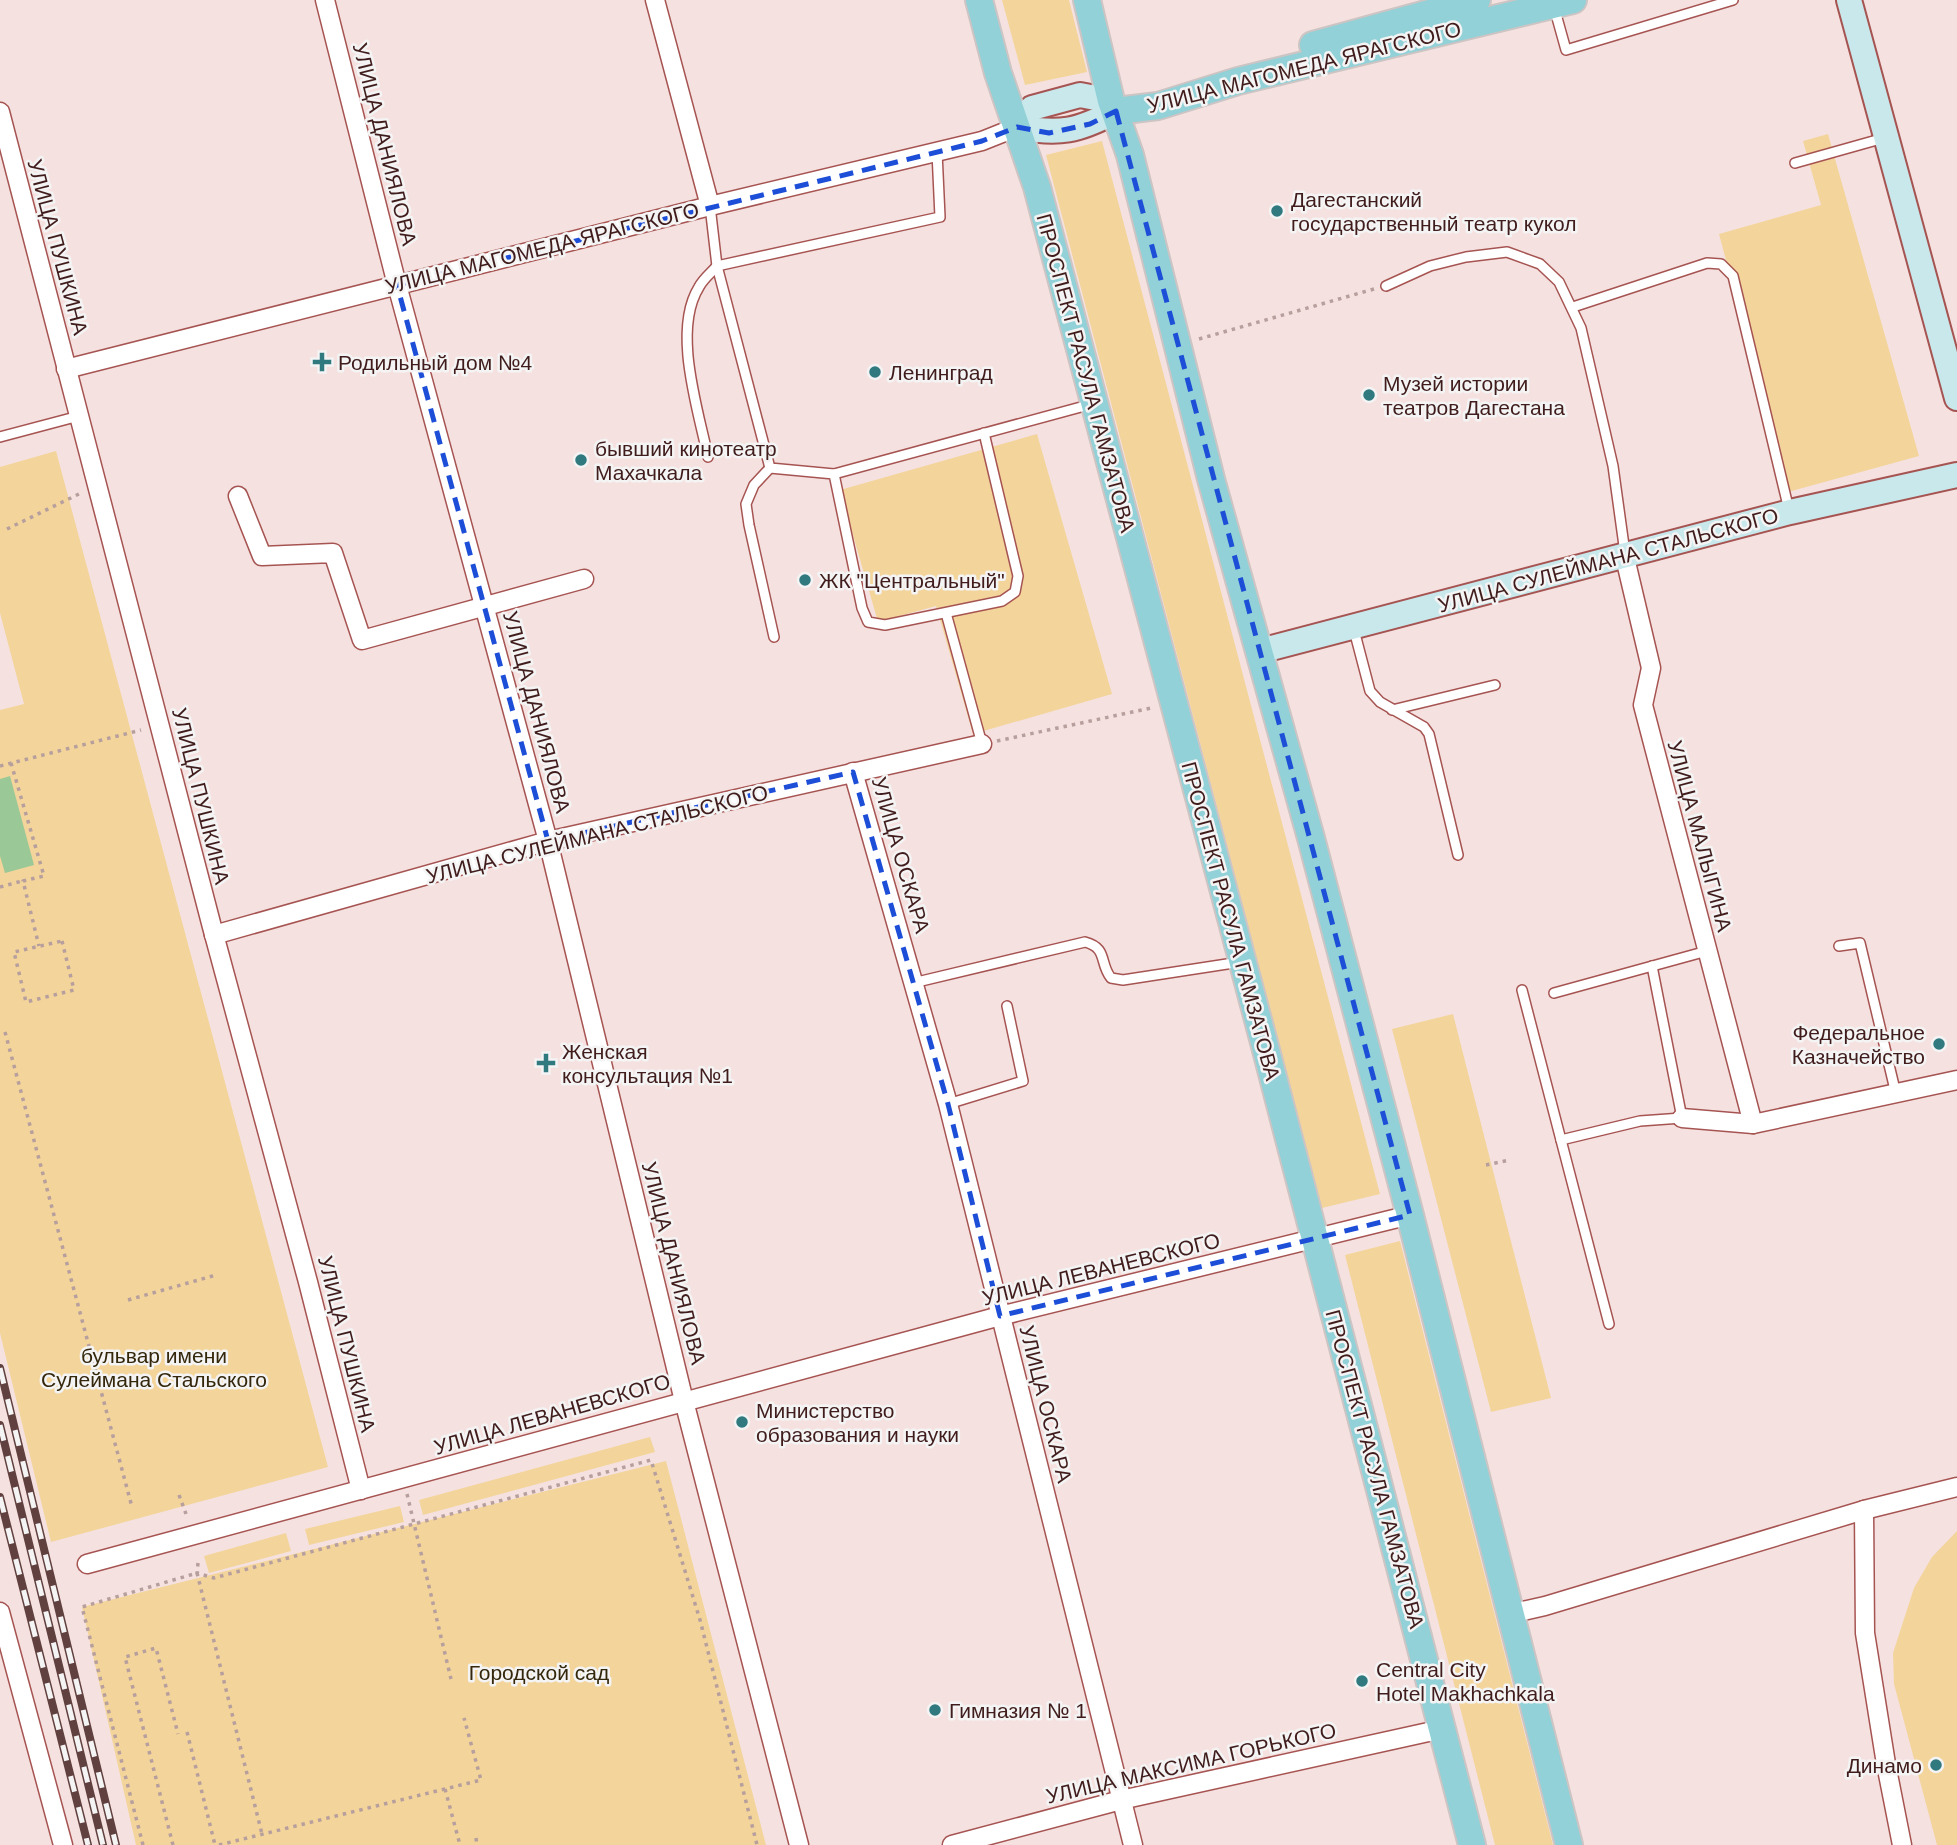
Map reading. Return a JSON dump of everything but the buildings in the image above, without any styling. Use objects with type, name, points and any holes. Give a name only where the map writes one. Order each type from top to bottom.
[{"type":"main road","name":"ПРОСПЕКТ РАСУЛА ГАМЗАТОВА","points":[[979,0],[998,73],[1037,187],[1472,1845]]},
{"type":"main road","points":[[1087,0],[1114,106],[1130,155],[1212,479],[1261,653],[1410,1215],[1569,1845]]},
{"type":"main road","points":[[1849,0],[1957,398]]},
{"type":"main road","name":"УЛИЦА МАГОМЕДА ЯРАГСКОГО","points":[[1017,127],[1049,133],[1090,124],[1114,106],[1158,106],[1473,6],[1559,2]]},
{"type":"main road","name":"УЛИЦА СУЛЕЙМАНА СТАЛЬСКОГО","points":[[1261,653],[1625,556],[1957,478]]},
{"type":"main road","name":"УЛИЦА СУЛЕЙМАНА СТАЛЬСКОГО","points":[[1261,653],[1790,512],[1957,478]]},
{"type":"street","name":"УЛИЦА ДАНИЯЛОВА","points":[[325,0],[397,285],[418,387],[484,607],[548,841],[684,1401],[799,1845]]},
{"type":"street","points":[[655,0],[710,206]]},
{"type":"street","name":"УЛИЦА ПУШКИНА","points":[[0,112],[361,1490]]},
{"type":"street","name":"УЛИЦА МАГОМЕДА ЯРАГСКОГО","points":[[66,369],[710,206],[982,141],[1017,127]]},
{"type":"street","points":[[238,496],[262,556],[333,552],[362,640],[583,579]]},
{"type":"street","name":"УЛИЦА МАЛЫГИНА","points":[[1625,556],[1651,668],[1643,705],[1753,1124]]},
{"type":"street","name":"УЛИЦА СУЛЕЙМАНА СТАЛЬСКОГО","points":[[214,935],[548,841],[982,744]]},
{"type":"street","name":"УЛИЦА ОСКАРА","points":[[853,772],[948,1104],[1133,1845]]},
{"type":"street","points":[[1682,1118],[1753,1124],[1957,1080]]},
{"type":"street","name":"УЛИЦА ЛЕВАНЕВСКОГО","points":[[87,1564],[1000,1316],[1410,1215]]},
{"type":"street","points":[[1509,1614],[1545,1606],[1864,1510],[1957,1487]]},
{"type":"street","points":[[1864,1510],[1865,1633],[1885,1764],[1902,1845]]},
{"type":"street","points":[[0,1612],[63,1845]]},
{"type":"street","name":"УЛИЦА МАКСИМА ГОРЬКОГО","points":[[952,1845],[1122,1800],[1442,1729]]},
{"type":"lane","points":[[1559,2],[1566,50],[1733,0]]},
{"type":"lane","points":[[1795,163],[1885,137]]},
{"type":"lane","points":[[708,457],[685,342],[689,312],[699,287],[717,267],[940,217],[937,152]]},
{"type":"lane","points":[[710,206],[717,267],[770,468]]},
{"type":"lane","points":[[1386,286],[1430,266],[1466,257],[1507,252],[1540,264],[1559,282],[1581,328],[1613,466],[1625,556]]},
{"type":"lane","points":[[1573,307],[1707,263],[1721,264],[1733,276],[1791,515]]},
{"type":"lane","points":[[770,468],[834,474],[1094,404]]},
{"type":"lane","points":[[0,437],[79,416]]},
{"type":"lane","points":[[834,474],[862,608],[868,622],[885,625],[1002,601],[1015,592],[1018,576],[984,433]]},
{"type":"lane","points":[[770,468],[754,485],[747,504],[749,525],[774,637]]},
{"type":"lane","points":[[946,612],[982,744]]},
{"type":"lane","points":[[1354,630],[1370,691],[1380,702],[1424,727],[1429,733],[1458,855]]},
{"type":"lane","points":[[1392,710],[1495,685]]},
{"type":"lane","points":[[913,983],[1085,942],[1096,945],[1101,951],[1105,970],[1111,978],[1123,980],[1242,961]]},
{"type":"lane","points":[[1839,946],[1860,943],[1896,1094]]},
{"type":"lane","points":[[1554,993],[1707,951]]},
{"type":"lane","points":[[1561,1140],[1640,1121],[1682,1118],[1652,966]]},
{"type":"lane","points":[[1522,990],[1609,1324]]},
{"type":"lane","points":[[948,1104],[1023,1081],[1007,1006]]},
{"type":"path","points":[[1178,345],[1386,286]]},
{"type":"path","points":[[7,528],[97,486]]},
{"type":"path","points":[[982,744],[1173,703]]},
{"type":"path","points":[[0,766],[160,726]]},
{"type":"path","points":[[0,887],[44,876],[11,763]]},
{"type":"path","points":[[23,881],[39,946]]},
{"type":"path","points":[[62,941],[74,990],[26,1002],[14,952],[39,946],[62,941]]},
{"type":"path","points":[[5,1032],[132,1507]]},
{"type":"path","points":[[1486,1165],[1510,1160]]},
{"type":"path","points":[[128,1300],[216,1275]]},
{"type":"path","points":[[143,1845],[82,1607],[197,1573],[214,1577],[651,1460],[700,1620],[757,1845]]},
{"type":"path","points":[[403,1479],[451,1679]]},
{"type":"path","points":[[178,1495],[186,1514]]},
{"type":"path","points":[[198,1563],[197,1573],[262,1835]]},
{"type":"path","points":[[173,1845],[125,1657],[156,1648],[178,1734]]},
{"type":"path","points":[[187,1732],[217,1845],[481,1780],[464,1718]]},
{"type":"path","points":[[445,1790],[460,1845]]},
{"type":"path","points":[[476,1838],[477,1845]]},
{"type":"highlighted area","points":[[1116,111],[1410,1215],[1000,1316],[948,1104],[853,772],[548,841],[397,285],[982,141],[1017,127],[1049,133],[1090,124]]},
{"type":"green space","points":[[1002,0],[1069,0],[1087,72],[1025,85]]},
{"type":"green space","points":[[1828,134],[1919,456],[1788,492],[1719,234],[1821,205],[1803,141]]},
{"type":"green space","points":[[1102,141],[1380,1194],[1322,1208],[1046,155]]},
{"type":"green space","points":[[1037,434],[1112,694],[973,734],[936,606],[878,622],[840,490]]},
{"type":"green space","name":"бульвар имени Сулеймана Стальского","points":[[56,451],[328,1467],[51,1542],[0,1333],[0,710],[24,704],[0,613],[0,467]]},
{"type":"green space","points":[[1453,1014],[1551,1398],[1491,1412],[1392,1029]]},
{"type":"green space","points":[[1400,1241],[1553,1845],[1495,1845],[1345,1255]]},
{"type":"green space","points":[[650,1437],[655,1452],[423,1515],[419,1500]]},
{"type":"green space","name":"Городской сад","points":[[666,1461],[766,1845],[136,1845],[82,1607]]},
{"type":"green space","points":[[400,1506],[404,1522],[309,1545],[305,1529]]},
{"type":"green space","name":"Динамо","points":[[1957,1531],[1957,1845],[1937,1845],[1894,1684],[1893,1653],[1914,1588],[1932,1557]]},
{"type":"green space","points":[[286,1533],[291,1551],[209,1573],[204,1556]]},
{"type":"shaded area","points":[[10,776],[34,865],[5,873],[0,856],[0,779]]},
{"type":"railway","points":[[0,1368],[116,1845]]},
{"type":"railway","points":[[0,1425],[103,1845]]},
{"type":"railway","points":[[0,1497],[88,1845]]},
{"type":"place","name":"Дагестанский государственный театр кукол","points":[[1277,211]]},
{"type":"place","name":"Родильный дом №4","points":[[322,362]]},
{"type":"place","name":"Ленинград","points":[[875,372]]},
{"type":"place","name":"Музей истории театров Дагестана","points":[[1369,395]]},
{"type":"place","name":"бывший кинотеатр Махачкала","points":[[581,460]]},
{"type":"place","name":"ЖК \"Центральный\"","points":[[805,580]]},
{"type":"place","name":"Федеральное Казначейство","points":[[1939,1044]]},
{"type":"place","name":"Женская консультация №1","points":[[546,1063]]},
{"type":"place","name":"Министерство образования и науки","points":[[742,1422]]},
{"type":"place","name":"Central City Hotel Makhachkala","points":[[1362,1681]]},
{"type":"place","name":"Гимназия № 1","points":[[935,1710]]},
{"type":"place","name":"Динамо","points":[[1936,1765]]}]
